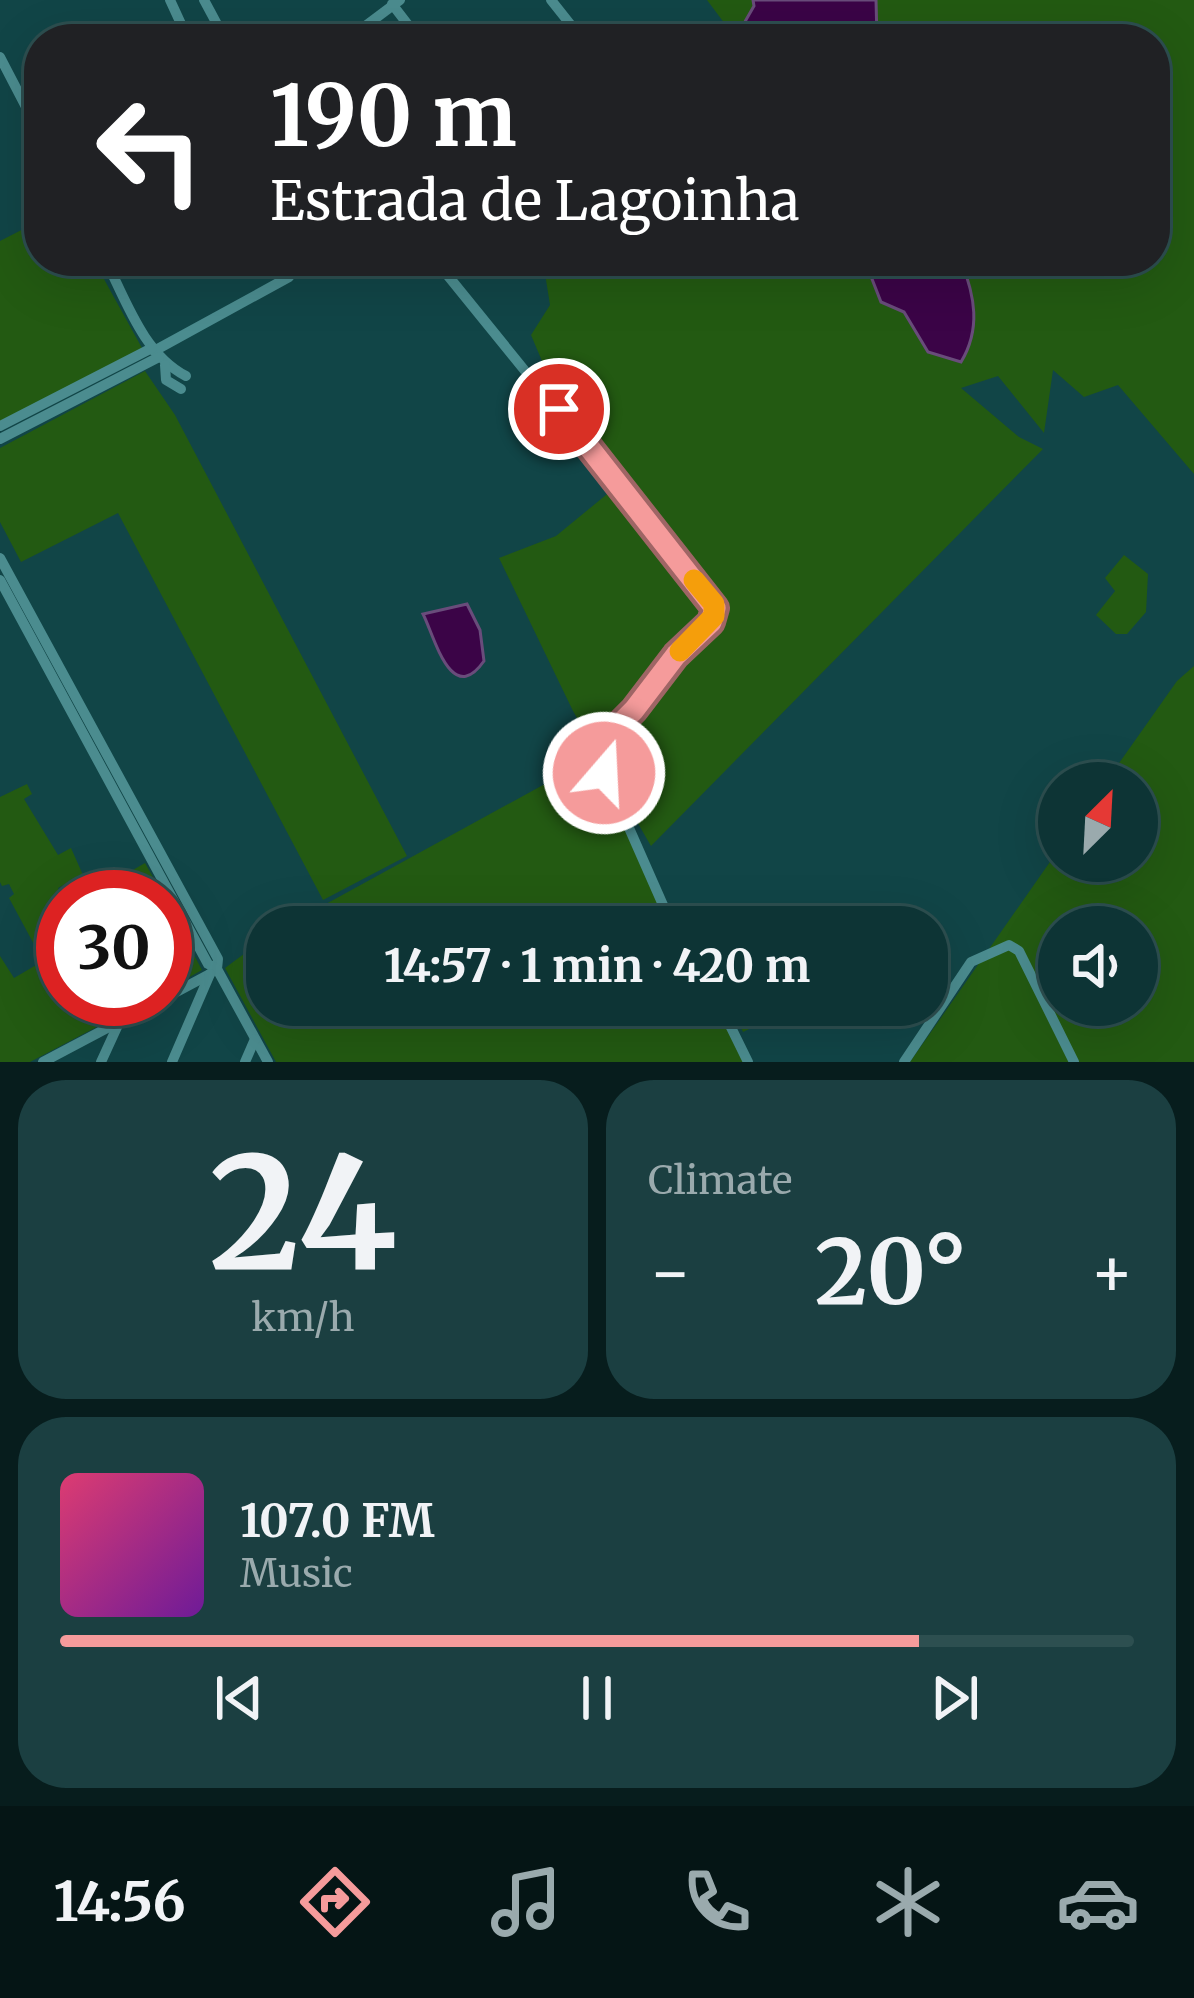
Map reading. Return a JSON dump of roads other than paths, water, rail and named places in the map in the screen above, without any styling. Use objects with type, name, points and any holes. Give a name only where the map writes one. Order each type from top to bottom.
[{"type":"street","points":[[551,0],[570,24]]},
{"type":"street","points":[[367,24],[394,2]]},
{"type":"street","points":[[0,57],[24,103]]},
{"type":"street","points":[[114,276],[158,355],[166,380],[184,382]]},
{"type":"street","points":[[0,439],[227,320],[290,276]]},
{"type":"street","points":[[448,276],[712,601],[714,616],[599,745],[596,758],[664,906]]},
{"type":"street","points":[[0,427],[158,355]]},
{"type":"street","points":[[0,558],[218,959],[172,1062]]},
{"type":"street","points":[[0,580],[208,964],[268,1062]]},
{"type":"street","points":[[904,1062],[971,962],[1012,945],[1074,1062]]},
{"type":"street","points":[[192,983],[213,971]]},
{"type":"street","points":[[43,1062],[112,1026]]},
{"type":"street","points":[[101,1062],[118,1026]]},
{"type":"street","points":[[730,1026],[748,1062]]},
{"type":"street","points":[[245,1062],[256,1039]]}]
